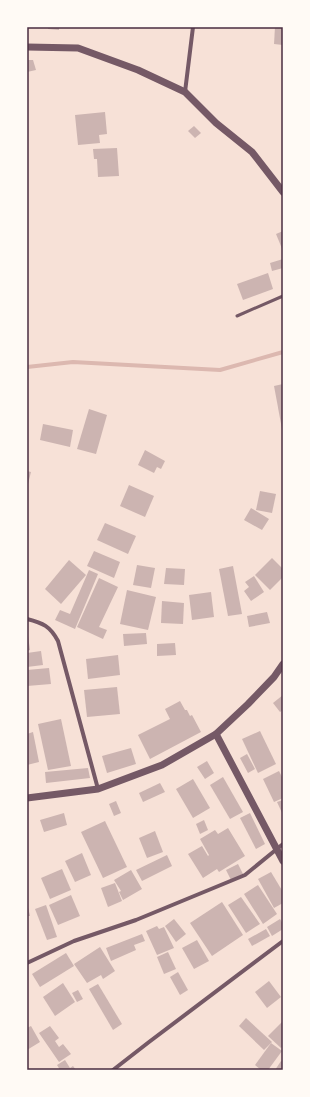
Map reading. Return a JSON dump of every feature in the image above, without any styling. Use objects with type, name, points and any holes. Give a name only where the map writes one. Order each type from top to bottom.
[{"type":"street","points":[[185,92],[193,27]]},
{"type":"street","points":[[27,47],[78,48],[138,70],[185,92],[216,123],[252,152],[282,187]]},
{"type":"street","points":[[27,619],[40,623],[52,630],[58,641],[98,790]]},
{"type":"street","points":[[27,798],[98,790],[162,765],[216,734],[274,677],[283,664]]},
{"type":"street","points":[[216,734],[283,861]]},
{"type":"street","points":[[27,964],[74,942],[136,920],[245,875],[283,844]]},
{"type":"street","points":[[113,1070],[283,941]]},
{"type":"lane","points":[[237,316],[283,296]]},
{"type":"building","points":[[48,27],[59,27],[59,30],[48,29]]},
{"type":"building","points":[[275,27],[283,28],[283,45],[274,44]]},
{"type":"building","points":[[27,60],[33,60],[36,70],[27,72]]},
{"type":"building","points":[[105,112],[107,134],[99,135],[100,143],[78,145],[75,115]]},
{"type":"building","points":[[194,126],[201,133],[195,138],[188,131]]},
{"type":"building","points":[[117,148],[119,176],[98,177],[97,159],[94,159],[93,149]]},
{"type":"building","points":[[283,231],[283,251],[276,234]]},
{"type":"building","points":[[283,259],[283,268],[272,271],[270,263]]},
{"type":"building","points":[[268,273],[273,289],[243,300],[237,284]]},
{"type":"building","points":[[283,384],[283,429],[282,429],[274,386]]},
{"type":"building","points":[[89,409],[107,415],[96,454],[77,449]]},
{"type":"building","points":[[43,424],[73,430],[70,447],[40,440]]},
{"type":"building","points":[[145,450],[165,461],[161,469],[157,467],[154,473],[138,465]]},
{"type":"building","points":[[27,471],[31,472],[28,484],[27,483]]},
{"type":"building","points":[[129,485],[154,496],[145,517],[120,506]]},
{"type":"building","points":[[260,491],[276,494],[272,513],[256,510]]},
{"type":"building","points":[[251,508],[269,519],[262,530],[244,520]]},
{"type":"building","points":[[105,523],[136,536],[128,554],[97,540]]},
{"type":"building","points":[[94,551],[120,562],[114,578],[87,566]]},
{"type":"building","points":[[272,558],[283,569],[283,577],[270,590],[255,575]]},
{"type":"building","points":[[69,560],[86,575],[61,604],[45,589]]},
{"type":"building","points":[[137,565],[155,568],[151,588],[133,585]]},
{"type":"building","points":[[233,566],[242,614],[228,616],[219,569]]},
{"type":"building","points":[[166,568],[185,569],[184,585],[164,584]]},
{"type":"building","points":[[89,570],[98,574],[75,629],[55,620],[60,610],[70,614]]},
{"type":"building","points":[[254,576],[264,592],[251,601],[244,591],[249,587],[245,582]]},
{"type":"building","points":[[99,578],[118,587],[99,627],[107,630],[103,639],[77,627]]},
{"type":"building","points":[[127,590],[156,597],[148,630],[120,624]]},
{"type":"building","points":[[211,592],[214,617],[192,620],[189,595]]},
{"type":"building","points":[[162,601],[184,603],[183,624],[161,623]]},
{"type":"building","points":[[267,612],[270,623],[249,627],[247,616]]},
{"type":"building","points":[[146,633],[147,644],[124,646],[123,634]]},
{"type":"building","points":[[27,636],[30,650],[27,651]]},
{"type":"building","points":[[175,643],[176,655],[157,656],[157,644]]},
{"type":"building","points":[[41,651],[43,665],[27,667],[27,653]]},
{"type":"building","points":[[118,655],[120,675],[88,679],[86,659]]},
{"type":"building","points":[[49,668],[51,684],[27,686],[27,670]]},
{"type":"building","points":[[117,687],[120,714],[87,717],[84,690]]},
{"type":"building","points":[[283,695],[283,710],[280,712],[273,703]]},
{"type":"building","points":[[180,701],[190,716],[192,715],[201,732],[150,759],[138,735],[170,719],[165,709]]},
{"type":"building","points":[[61,719],[71,766],[48,770],[38,724]]},
{"type":"building","points":[[260,731],[276,764],[258,773],[242,739]]},
{"type":"building","points":[[33,732],[39,762],[27,765],[27,734]]},
{"type":"building","points":[[131,748],[136,764],[107,773],[102,756]]},
{"type":"building","points":[[247,754],[255,769],[248,773],[240,758]]},
{"type":"building","points":[[207,761],[214,773],[205,779],[197,767]]},
{"type":"building","points":[[88,768],[90,778],[46,783],[45,772]]},
{"type":"building","points":[[279,771],[283,779],[283,798],[274,802],[263,779]]},
{"type":"building","points":[[223,777],[243,812],[230,819],[210,785]]},
{"type":"building","points":[[193,779],[210,808],[193,818],[176,789]]},
{"type":"building","points":[[160,783],[165,792],[143,802],[139,793]]},
{"type":"building","points":[[283,800],[283,815],[277,802]]},
{"type":"building","points":[[116,801],[121,813],[114,816],[109,804]]},
{"type":"building","points":[[64,813],[67,825],[44,832],[40,820]]},
{"type":"building","points":[[250,813],[265,844],[256,849],[240,818]]},
{"type":"building","points":[[204,820],[208,830],[200,834],[196,824]]},
{"type":"building","points":[[105,821],[127,867],[103,878],[81,832]]},
{"type":"building","points":[[228,828],[245,856],[219,872],[217,869],[203,878],[188,854],[202,846],[208,856],[209,855],[200,839],[215,830],[218,834]]},
{"type":"building","points":[[155,831],[163,852],[147,858],[139,838]]},
{"type":"building","points":[[82,853],[91,875],[75,882],[65,861]]},
{"type":"building","points":[[167,855],[172,866],[142,881],[136,870]]},
{"type":"building","points":[[238,864],[243,874],[231,880],[226,870]]},
{"type":"building","points":[[62,869],[71,890],[50,899],[41,878]]},
{"type":"building","points":[[131,870],[142,889],[123,900],[119,892],[121,891],[114,880]]},
{"type":"building","points":[[271,872],[283,892],[283,903],[274,908],[258,879]]},
{"type":"building","points":[[115,883],[122,901],[108,907],[101,888]]},
{"type":"building","points":[[258,885],[277,914],[263,924],[244,894]]},
{"type":"building","points":[[71,895],[80,916],[58,925],[49,905]]},
{"type":"building","points":[[241,897],[260,924],[246,933],[228,905]]},
{"type":"building","points":[[222,902],[243,935],[212,956],[190,923]]},
{"type":"building","points":[[27,903],[30,916],[27,916]]},
{"type":"building","points":[[46,905],[57,937],[47,940],[35,909]]},
{"type":"building","points":[[174,919],[186,934],[176,942],[165,926]]},
{"type":"building","points":[[280,919],[283,924],[283,929],[272,936],[267,927]]},
{"type":"building","points":[[157,926],[159,929],[164,927],[174,948],[157,955],[146,931]]},
{"type":"building","points":[[266,929],[270,936],[252,946],[248,939]]},
{"type":"building","points":[[142,934],[145,941],[134,945],[136,950],[111,961],[106,948]]},
{"type":"building","points":[[197,940],[209,961],[194,969],[182,948]]},
{"type":"building","points":[[100,947],[115,971],[103,979],[101,975],[87,983],[74,964]]},
{"type":"building","points":[[168,952],[176,969],[164,974],[157,957]]},
{"type":"building","points":[[66,953],[74,966],[40,987],[32,974]]},
{"type":"building","points":[[178,972],[188,990],[180,995],[170,977]]},
{"type":"building","points":[[269,981],[281,997],[267,1008],[255,992]]},
{"type":"building","points":[[63,983],[75,1002],[55,1016],[43,997]]},
{"type":"building","points":[[98,984],[122,1024],[113,1030],[89,989]]},
{"type":"building","points":[[78,990],[83,999],[77,1002],[72,993]]},
{"type":"building","points":[[246,1018],[272,1042],[264,1050],[239,1026]]},
{"type":"building","points":[[283,1021],[283,1046],[281,1048],[268,1036]]},
{"type":"building","points":[[31,1026],[40,1042],[27,1050],[27,1028]]},
{"type":"building","points":[[50,1026],[59,1038],[55,1041],[59,1047],[63,1044],[71,1054],[59,1062],[39,1033]]},
{"type":"building","points":[[271,1043],[282,1051],[268,1070],[261,1070],[255,1065]]},
{"type":"building","points":[[65,1060],[70,1068],[73,1066],[76,1070],[60,1070],[57,1065]]},
{"type":"building","points":[[281,1061],[283,1062],[283,1070],[275,1070]]},
{"type":"waterway","points":[[27,367],[73,362],[220,370],[283,352]]}]
